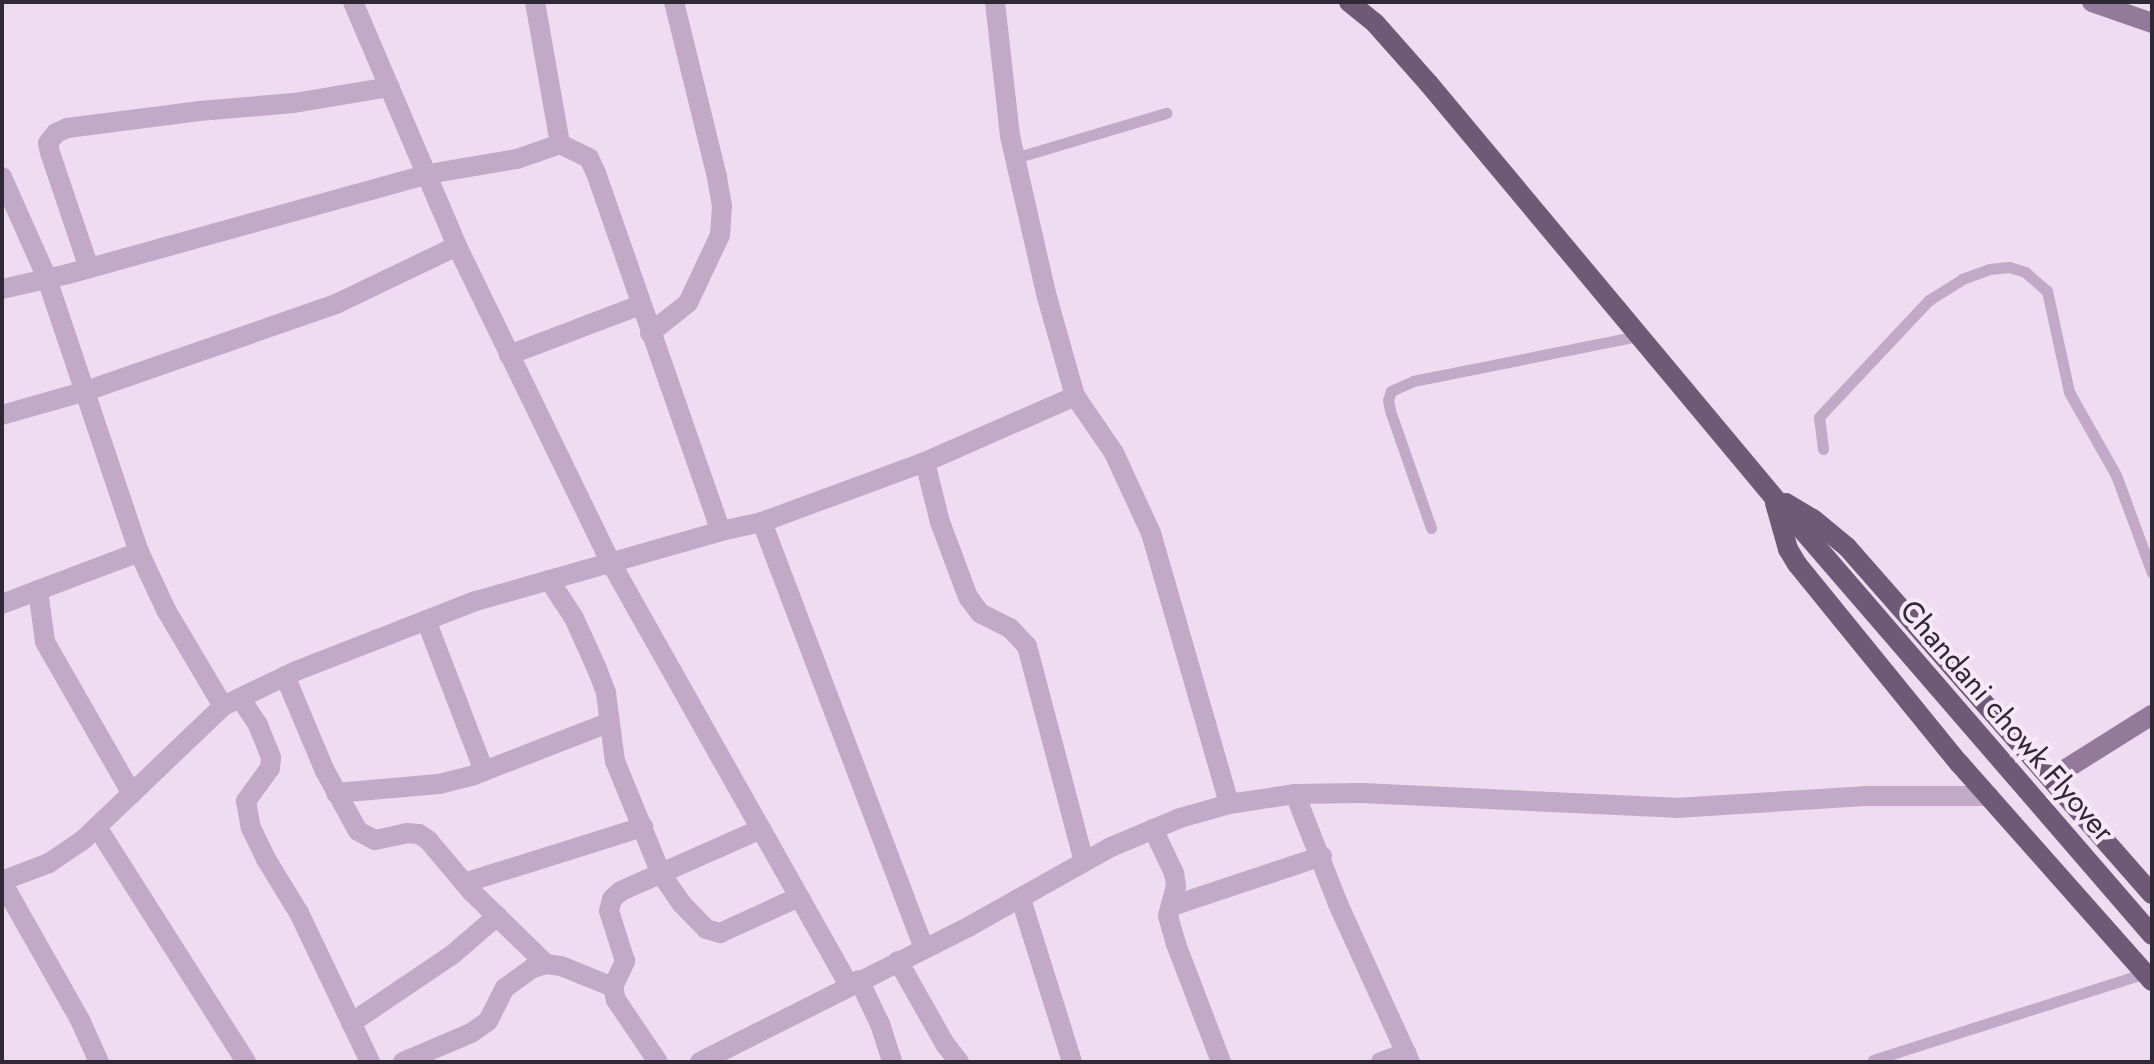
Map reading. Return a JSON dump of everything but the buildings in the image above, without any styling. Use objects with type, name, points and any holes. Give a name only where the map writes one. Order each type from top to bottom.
[{"type":"main road","points":[[1349,2],[1375,23]]},
{"type":"main road","points":[[1364,2],[1375,23]]},
{"type":"main road","name":"Chandani chowk Flyover","points":[[1375,23],[1772,495],[2152,935]]},
{"type":"main road","points":[[1772,495],[1813,519],[1847,547],[2053,777],[2152,894]]},
{"type":"main road","points":[[1772,495],[1788,549],[1797,564],[1989,796],[2149,977]]},
{"type":"street","points":[[353,2],[457,246],[611,563],[799,897],[880,1024],[892,1062]]},
{"type":"street","points":[[535,2],[560,144]]},
{"type":"street","points":[[650,333],[688,303],[713,254],[721,220],[722,206],[706,125],[674,2]]},
{"type":"street","points":[[995,2],[1006,111],[1015,158],[1047,297],[1075,396],[1114,453],[1151,533],[1229,804]]},
{"type":"street","points":[[2092,2],[2152,23]]},
{"type":"street","points":[[89,268],[50,153],[48,143],[56,133],[67,128],[294,103],[390,87]]},
{"type":"street","points":[[2,289],[89,268],[428,174],[517,159],[560,144],[577,150],[592,166],[721,531]]},
{"type":"street","points":[[2,177],[46,276],[139,552],[166,610],[232,702],[258,725],[271,758],[270,768],[246,801],[251,828],[299,913],[370,1062]]},
{"type":"street","points":[[2,415],[86,391],[338,303],[457,246]]},
{"type":"street","points":[[509,355],[640,305]]},
{"type":"street","points":[[99,1062],[80,1020],[2,882],[49,863],[97,827],[232,702],[285,676],[476,601],[762,522],[925,462],[1075,396]]},
{"type":"street","points":[[925,462],[940,522],[968,597],[980,613],[1010,628],[1027,646],[1084,862]]},
{"type":"street","points":[[762,522],[924,949]]},
{"type":"street","points":[[2,604],[139,552]]},
{"type":"street","points":[[549,580],[574,618],[597,669],[606,693],[615,761],[661,874],[694,918],[706,929],[720,933],[799,897]]},
{"type":"street","points":[[38,590],[45,642],[132,794]]},
{"type":"street","points":[[426,620],[484,771]]},
{"type":"street","points":[[285,676],[350,821],[367,838],[375,840],[407,833],[419,834],[439,850],[464,883],[546,964],[613,987]]},
{"type":"street","points":[[2053,777],[2152,715]]},
{"type":"street","points":[[336,793],[439,784],[484,771],[608,723]]},
{"type":"street","points":[[700,1062],[1021,899],[1084,862],[1153,829],[1229,804],[1295,794],[1362,793],[1676,808],[1865,796],[1989,796]]},
{"type":"street","points":[[1295,794],[1322,856],[1338,904],[1408,1057],[1381,1062]]},
{"type":"street","points":[[97,827],[246,1062]]},
{"type":"street","points":[[464,883],[643,827]]},
{"type":"street","points":[[658,1062],[616,1000],[613,987],[625,961],[609,911],[612,899],[621,891],[761,829]]},
{"type":"street","points":[[1153,829],[1174,873],[1176,886],[1168,916],[1176,944],[1221,1062]]},
{"type":"street","points":[[1172,906],[1322,856]]},
{"type":"street","points":[[1021,899],[1072,1062]]},
{"type":"street","points":[[351,1023],[452,955],[497,916]]},
{"type":"street","points":[[898,961],[945,1044],[959,1062]]},
{"type":"street","points":[[403,1062],[471,1033],[488,1021],[505,988],[516,977],[546,964]]},
{"type":"lane","points":[[1015,158],[1166,113]]},
{"type":"lane","points":[[1823,449],[1819,417],[1929,300],[1962,279],[1990,269],[2009,267],[2025,272],[2037,279],[2047,291],[2069,392],[2116,475],[2152,573]]},
{"type":"lane","points":[[1431,528],[1390,410],[1388,400],[1391,391],[1413,381],[1640,336]]},
{"type":"lane","points":[[1873,1060],[2149,977]]}]
